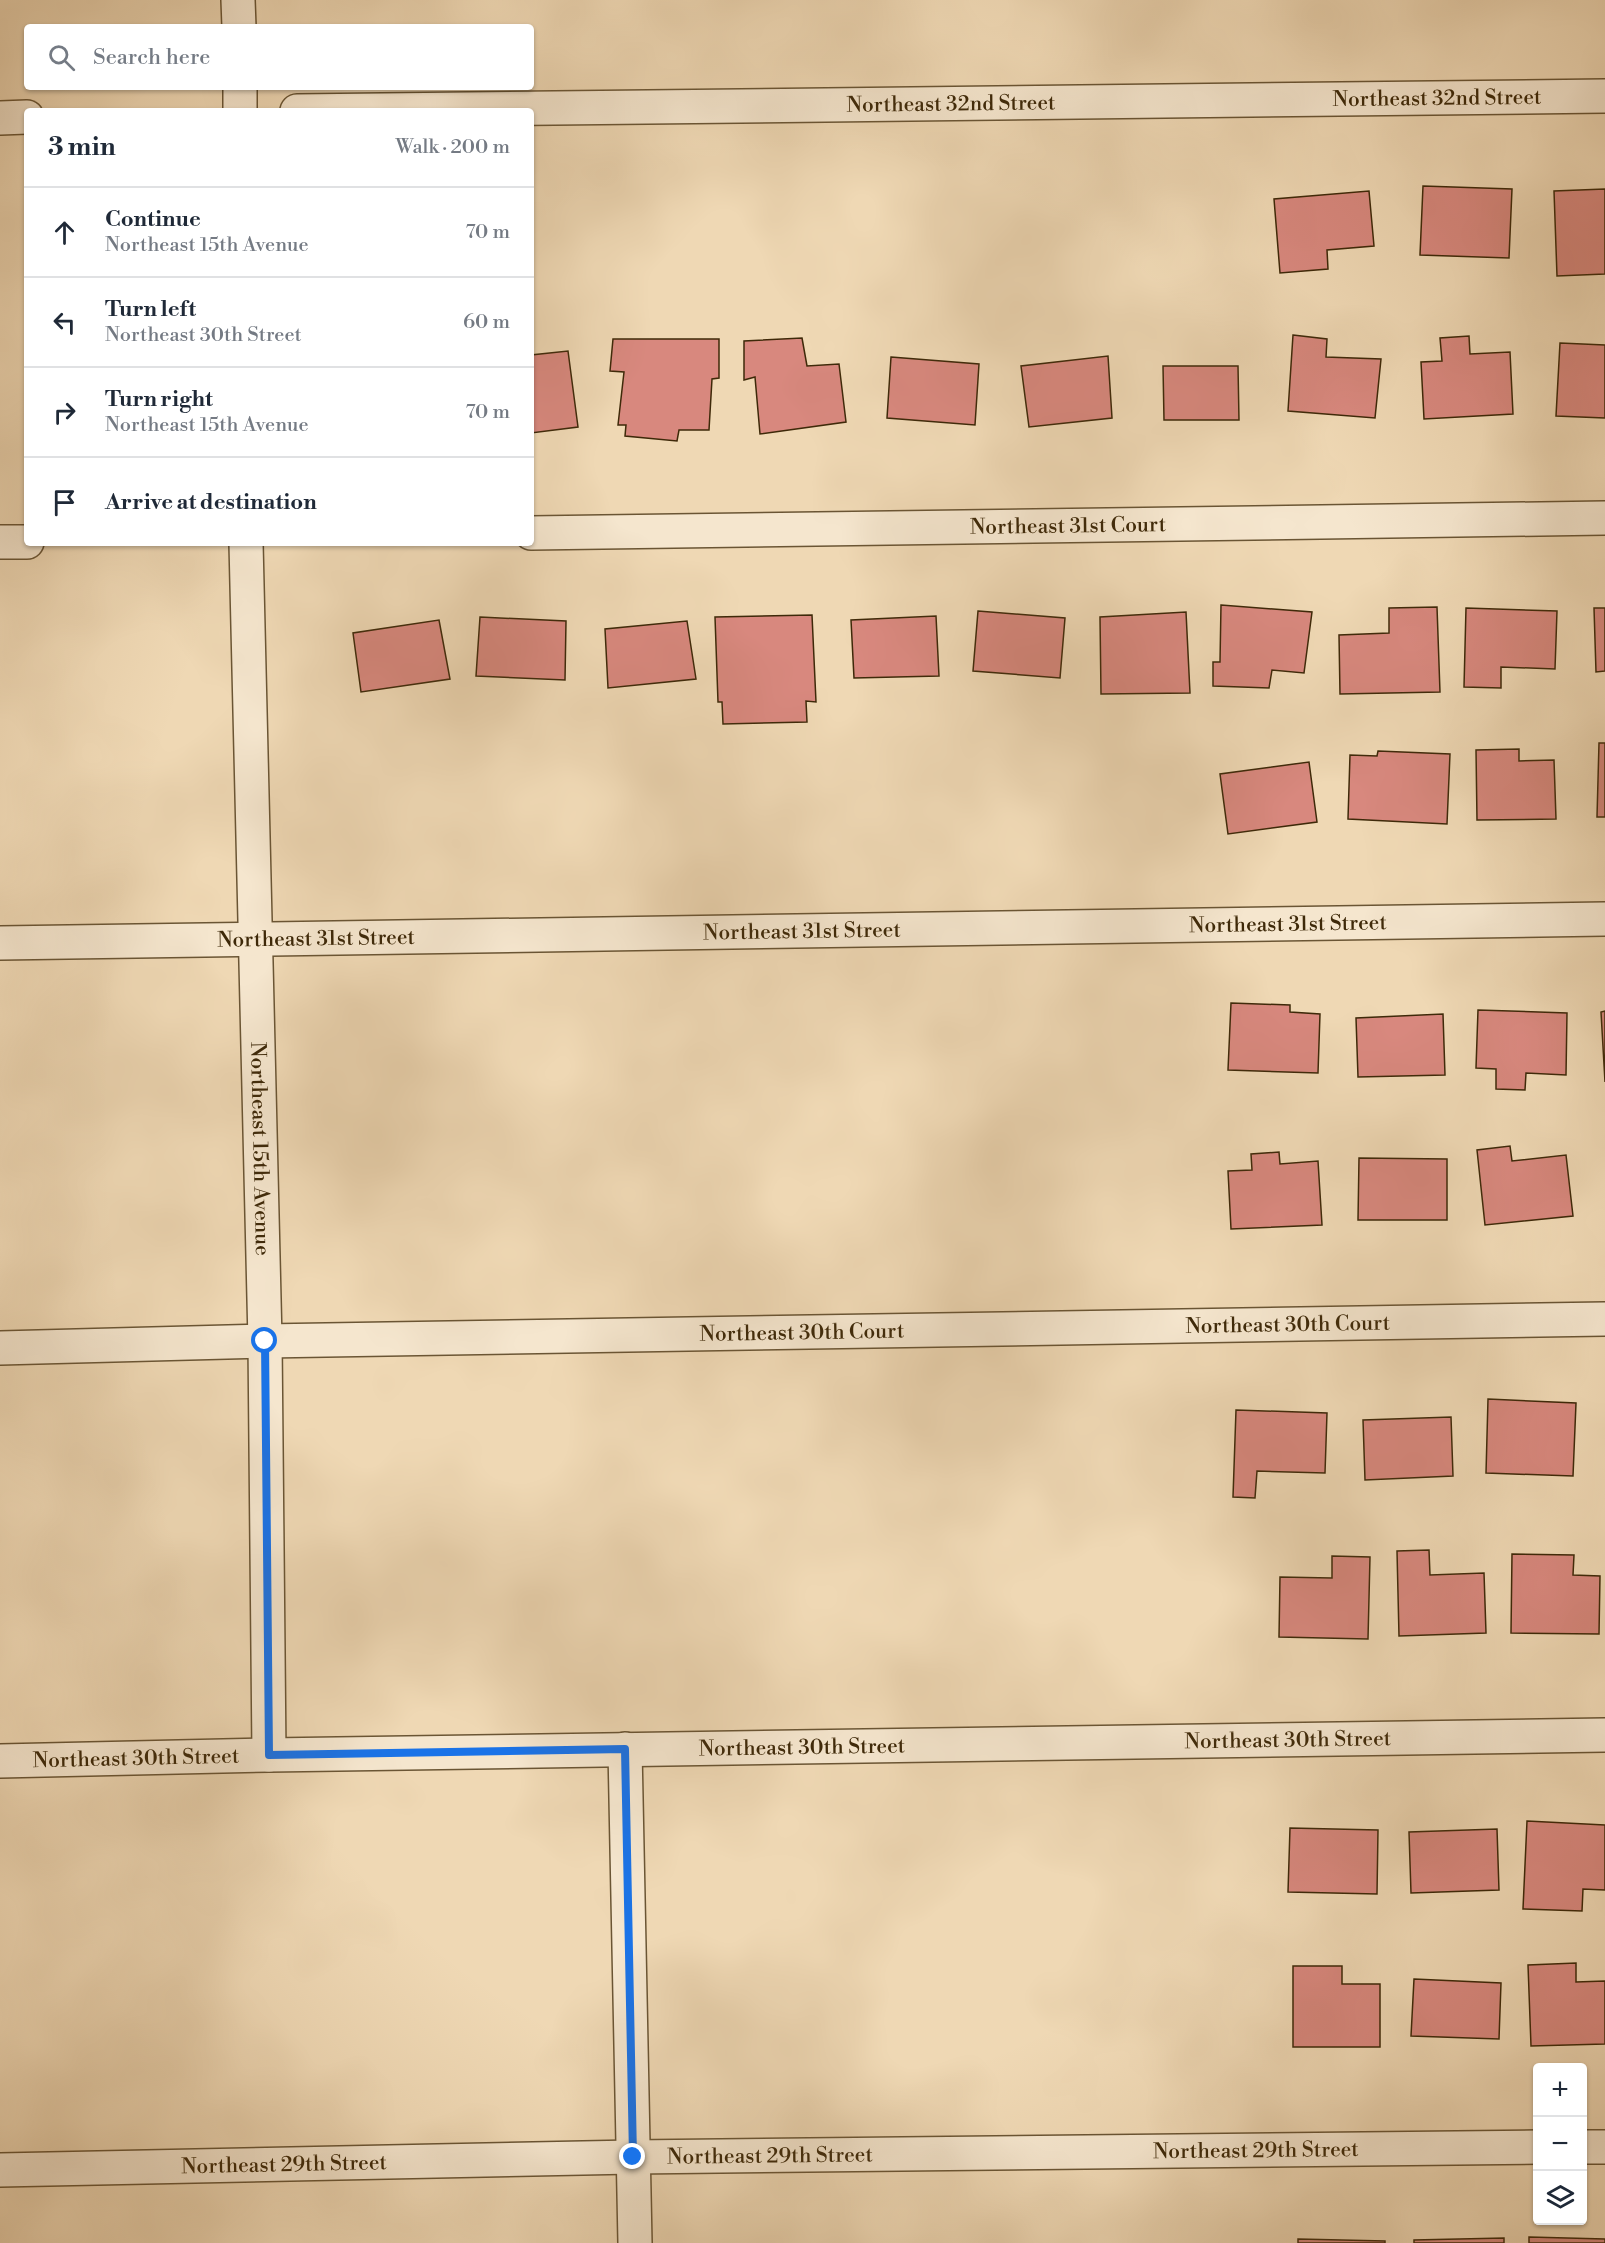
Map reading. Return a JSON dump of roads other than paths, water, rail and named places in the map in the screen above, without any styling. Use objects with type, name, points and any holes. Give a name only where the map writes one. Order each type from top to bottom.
[{"type":"street","points":[[238,0],[238,24]]},
{"type":"street","points":[[240,90],[240,108]]},
{"type":"street","name":"Northeast 32nd Street","points":[[534,108],[1605,96]]},
{"type":"street","points":[[0,118],[24,117]]},
{"type":"street","name":"Northeast 31st Court","points":[[534,533],[1605,518]]},
{"type":"street","points":[[0,542],[24,542]]},
{"type":"street","name":"Northeast 15th Avenue","points":[[246,546],[265,1341],[269,1755]]},
{"type":"street","name":"Northeast 31st Street","points":[[0,943],[257,937],[1605,920]]},
{"type":"street","name":"Northeast 30th Court","points":[[0,1348],[265,1341],[1605,1320]]},
{"type":"street","name":"Northeast 30th Street","points":[[0,1761],[625,1749],[1605,1735]]},
{"type":"street","points":[[625,1749],[635,2243]]},
{"type":"street","name":"Northeast 29th Street","points":[[0,2170],[633,2157],[1533,2147]]},
{"type":"street","points":[[1587,2147],[1605,2147]]}]
